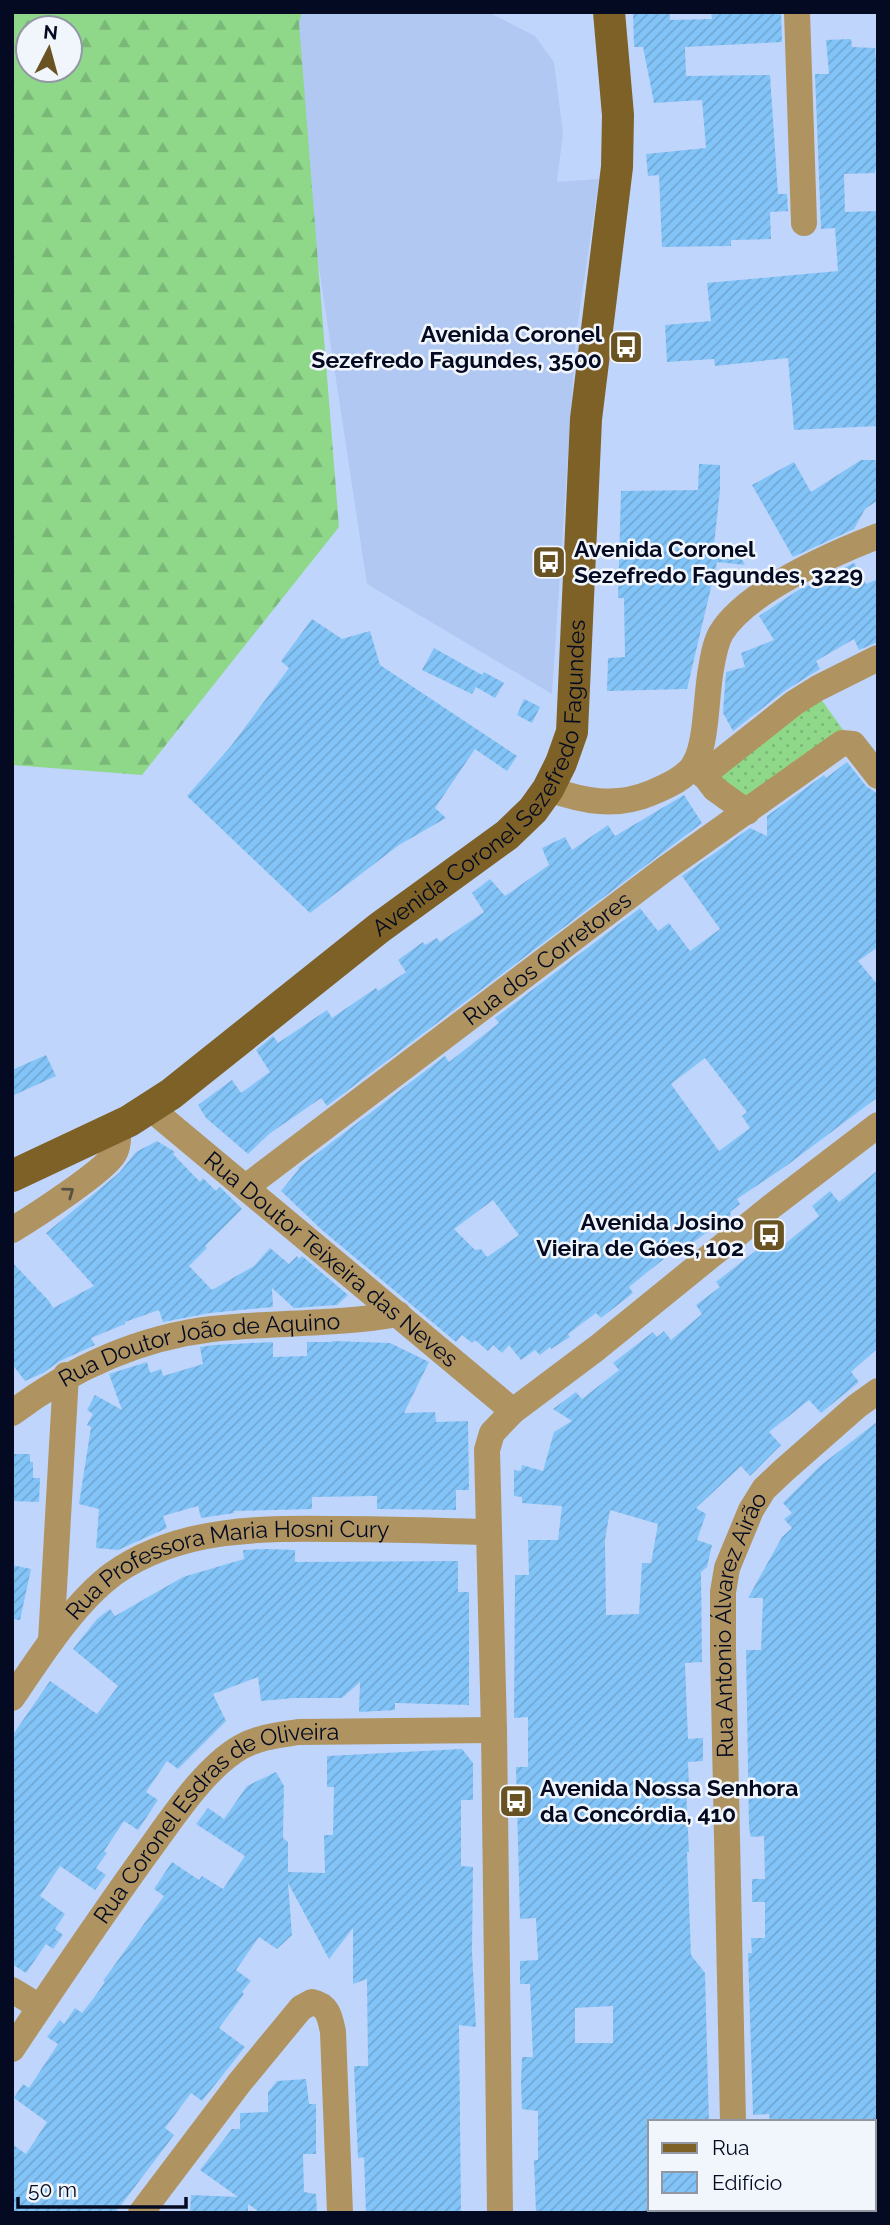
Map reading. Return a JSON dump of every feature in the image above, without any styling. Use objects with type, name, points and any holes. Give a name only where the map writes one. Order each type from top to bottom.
[{"type":"main road","name":"Avenida Coronel Sezefredo Fagundes","points":[[12,1177],[118,1127],[181,1087],[379,928],[507,835],[533,810],[548,789],[572,732],[586,419],[617,167],[618,115],[609,12]]},
{"type":"street","points":[[797,12],[804,223]]},
{"type":"street","points":[[747,812],[727,800],[699,769],[701,740],[719,636],[729,621],[757,598],[850,547],[878,536]]},
{"type":"street","points":[[548,789],[596,803],[617,802],[655,792],[686,773],[699,769],[818,688],[878,658]]},
{"type":"street","name":"Rua dos Corretores","points":[[246,1187],[665,869],[842,743],[853,744],[878,776]]},
{"type":"street","name":"Rua Doutor Teixeira das Neves","points":[[150,1108],[513,1411]]},
{"type":"street","points":[[500,2213],[494,1730],[487,1450],[492,1433],[513,1411],[597,1348],[772,1206],[878,1125]]},
{"type":"street","points":[[12,1230],[91,1176],[114,1156],[118,1145],[118,1127]]},
{"type":"street","name":"Rua Doutor João de Aquino","points":[[12,1413],[66,1376],[104,1357],[164,1339],[209,1330],[364,1320],[398,1314]]},
{"type":"street","points":[[51,1641],[66,1376]]},
{"type":"street","name":"Rua Antonio Álvarez Airão","points":[[733,2120],[723,1647],[723,1592],[727,1568],[751,1510],[765,1489],[857,1406],[878,1391]]},
{"type":"street","name":"Rua Professora Maria Hosni Cury","points":[[12,1698],[51,1641],[113,1575],[148,1555],[183,1541],[233,1531],[306,1529],[489,1532]]},
{"type":"street","name":"Rua Coronel Esdras de Oliveira","points":[[12,2049],[169,1823],[215,1766],[242,1747],[270,1736],[298,1732],[494,1730]]},
{"type":"street","points":[[12,1990],[40,2007]]},
{"type":"street","points":[[143,2211],[246,2074],[301,2008],[312,2002],[326,2008],[330,2016],[340,2213]]},
{"type":"shaded area","points":[[295,12],[488,12],[535,36],[554,62],[563,133],[557,182],[599,179],[576,335],[552,694],[367,584],[291,83]]},
{"type":"green space","points":[[12,12],[302,12],[299,23],[339,527],[142,775],[12,765]]},
{"type":"green space","points":[[816,692],[846,734],[748,805],[710,771]]},
{"type":"building","points":[[633,12],[670,12],[670,20],[712,19],[711,12],[781,12],[782,42],[685,47],[686,76],[770,75],[778,194],[787,194],[788,211],[770,212],[771,239],[731,240],[731,246],[662,247],[659,175],[648,176],[646,154],[706,148],[702,100],[654,103],[643,47],[634,47]]},
{"type":"building","points":[[851,39],[852,47],[875,48],[878,84],[878,170],[875,170],[875,173],[844,174],[845,212],[878,211],[878,426],[794,430],[788,358],[715,366],[714,359],[667,362],[665,325],[711,321],[707,283],[838,271],[835,228],[821,229],[815,74],[829,74],[826,40]]},
{"type":"building","points":[[861,460],[878,460],[878,500],[865,509],[854,529],[793,557],[752,485],[794,462],[811,492]]},
{"type":"building","points":[[699,464],[720,465],[713,554],[733,543],[745,565],[717,562],[687,689],[607,691],[608,658],[625,657],[624,598],[618,598],[621,491],[698,490]]},
{"type":"building","points":[[854,563],[866,584],[878,579],[878,642],[859,650],[854,639],[816,661],[820,669],[786,690],[733,731],[723,713],[726,672],[745,667],[741,653],[774,640],[759,616],[800,589]]},
{"type":"building","points":[[312,619],[342,639],[370,631],[380,665],[517,756],[507,771],[475,749],[435,808],[446,818],[399,845],[310,913],[187,796],[231,746],[289,668],[281,661]]},
{"type":"building","points":[[434,648],[482,675],[484,672],[504,683],[495,698],[476,687],[472,694],[422,670]]},
{"type":"building","points":[[524,699],[540,707],[532,723],[517,715]]},
{"type":"building","points":[[847,762],[866,786],[878,794],[878,947],[858,961],[878,985],[878,1097],[737,1199],[740,1204],[730,1212],[731,1215],[688,1246],[685,1242],[629,1287],[633,1293],[601,1318],[596,1313],[568,1334],[570,1337],[551,1349],[550,1347],[540,1355],[535,1350],[521,1360],[509,1345],[502,1353],[493,1345],[488,1351],[475,1340],[472,1343],[462,1335],[456,1342],[322,1230],[281,1191],[298,1168],[445,1056],[449,1062],[499,1023],[495,1018],[640,908],[658,931],[669,923],[690,951],[720,929],[682,876],[750,828],[767,836],[767,816],[824,775],[826,778]],"holes":[[[705,1058],[747,1112],[742,1116],[750,1128],[719,1151],[671,1084]],[[493,1200],[519,1235],[487,1257],[481,1249],[475,1250],[454,1229]]]},
{"type":"building","points":[[684,795],[702,823],[327,1106],[321,1098],[269,1134],[248,1154],[206,1118],[198,1105],[232,1080],[241,1093],[270,1072],[256,1050],[273,1036],[278,1043],[327,1010],[332,1018],[376,988],[378,991],[406,972],[398,960],[423,942],[425,945],[437,938],[440,942],[484,912],[472,893],[490,879],[505,896],[549,865],[542,848],[565,837],[572,850],[608,825],[615,836]]},
{"type":"building","points":[[46,1055],[56,1076],[12,1096],[12,1070]]},
{"type":"building","points":[[157,1141],[175,1152],[173,1154],[200,1182],[203,1178],[216,1191],[220,1187],[242,1209],[189,1266],[212,1290],[254,1266],[270,1248],[289,1264],[297,1256],[299,1259],[302,1256],[348,1295],[337,1305],[294,1308],[272,1288],[273,1307],[210,1313],[163,1322],[159,1310],[91,1338],[95,1345],[25,1381],[12,1364],[12,1262],[53,1308],[94,1286],[46,1233],[119,1173],[136,1152]]},
{"type":"building","points":[[878,1170],[878,1348],[851,1372],[859,1382],[821,1413],[809,1400],[769,1432],[781,1445],[750,1476],[741,1466],[696,1508],[706,1514],[697,1540],[712,1545],[707,1567],[701,1572],[702,1662],[685,1663],[688,1739],[703,1738],[703,1761],[688,1762],[687,1852],[691,1955],[705,1973],[709,2120],[648,2120],[650,2213],[536,2213],[534,2160],[538,2160],[538,2111],[522,2109],[521,2083],[522,2057],[533,2057],[530,1984],[520,1984],[520,1961],[538,1960],[536,1918],[520,1919],[516,1767],[528,1767],[528,1717],[514,1718],[515,1575],[529,1575],[528,1540],[558,1540],[562,1506],[522,1503],[522,1497],[514,1496],[514,1470],[521,1471],[522,1465],[543,1471],[554,1432],[572,1421],[553,1409],[576,1392],[582,1399],[619,1370],[613,1363],[653,1332],[657,1337],[664,1331],[671,1340],[702,1314],[696,1305],[720,1287],[716,1282],[772,1238],[780,1248],[819,1216],[812,1206],[830,1191],[839,1202]],"holes":[[[610,1510],[658,1524],[651,1563],[642,1563],[639,1614],[606,1615],[605,1540]],[[613,2006],[613,2043],[575,2043],[575,2008]]]},
{"type":"building","points":[[273,1342],[273,1357],[307,1356],[307,1342],[390,1343],[429,1362],[404,1413],[435,1412],[436,1422],[468,1421],[469,1490],[456,1490],[456,1510],[377,1509],[377,1496],[312,1497],[312,1509],[234,1511],[201,1518],[198,1506],[163,1516],[167,1528],[118,1550],[96,1548],[99,1509],[79,1504],[91,1427],[87,1425],[93,1414],[87,1410],[95,1395],[122,1410],[109,1374],[147,1362],[150,1373],[161,1369],[163,1376],[203,1364],[200,1347]]},
{"type":"building","points":[[878,1421],[878,2122],[770,2120],[769,2114],[753,2115],[748,1953],[752,1953],[751,1938],[765,1938],[765,1902],[752,1902],[752,1879],[765,1879],[764,1836],[751,1837],[749,1828],[746,1650],[761,1650],[763,1598],[748,1598],[782,1537],[792,1528],[784,1519],[792,1513],[783,1503],[820,1466]]},
{"type":"building","points":[[12,1454],[30,1454],[33,1478],[40,1478],[39,1502],[12,1501]]},
{"type":"building","points":[[243,1550],[295,1550],[295,1562],[458,1561],[458,1592],[469,1592],[469,1705],[395,1703],[395,1710],[359,1712],[360,1682],[342,1698],[261,1701],[258,1677],[213,1694],[226,1721],[178,1769],[167,1761],[146,1792],[158,1800],[138,1830],[124,1821],[104,1851],[107,1853],[96,1868],[106,1875],[95,1890],[60,1866],[40,1896],[65,1914],[55,1929],[63,1935],[53,1949],[46,1944],[26,1973],[12,1964],[12,1736],[50,1681],[97,1714],[118,1686],[73,1649],[97,1619],[110,1609],[115,1616],[183,1577],[244,1559]]},
{"type":"building","points":[[12,1565],[31,1569],[20,1620],[12,1619]]},
{"type":"building","points":[[462,1749],[473,1763],[473,1800],[461,1800],[461,1866],[473,1867],[472,1951],[476,2027],[459,2025],[461,2213],[366,2213],[364,2157],[358,2158],[354,2066],[368,2066],[367,1979],[353,1984],[353,1928],[329,1959],[288,1883],[292,1935],[277,1949],[259,1937],[236,1970],[251,1981],[219,2028],[245,2047],[202,2101],[191,2093],[165,2128],[174,2135],[115,2213],[12,2213],[12,2144],[26,2154],[47,2122],[14,2098],[23,2084],[29,2088],[58,2044],[47,2037],[60,2020],[64,2024],[75,2008],[82,2013],[93,1999],[164,1896],[154,1889],[172,1862],[199,1880],[202,1876],[223,1889],[245,1856],[196,1824],[208,1808],[224,1819],[247,1786],[276,1772],[284,1786],[283,1838],[288,1842],[288,1872],[325,1873],[324,1835],[333,1835],[334,1787],[327,1787],[327,1756]]},
{"type":"building","points":[[306,2079],[309,2104],[316,2104],[316,2154],[303,2154],[304,2192],[316,2194],[317,2213],[261,2213],[248,2204],[248,2213],[190,2213],[191,2195],[238,2197],[200,2170],[232,2129],[240,2129],[240,2113],[268,2112],[268,2092],[277,2081]]},
{"type":"place","name":"Avenida Coronel Sezefredo Fagundes, 3500","points":[[626,347]]},
{"type":"place","name":"Avenida Coronel Sezefredo Fagundes, 3229","points":[[549,562]]},
{"type":"place","name":"Avenida Josino Vieira de Góes, 102","points":[[769,1235]]},
{"type":"place","name":"Avenida Nossa Senhora da Concórdia, 410","points":[[516,1801]]}]
